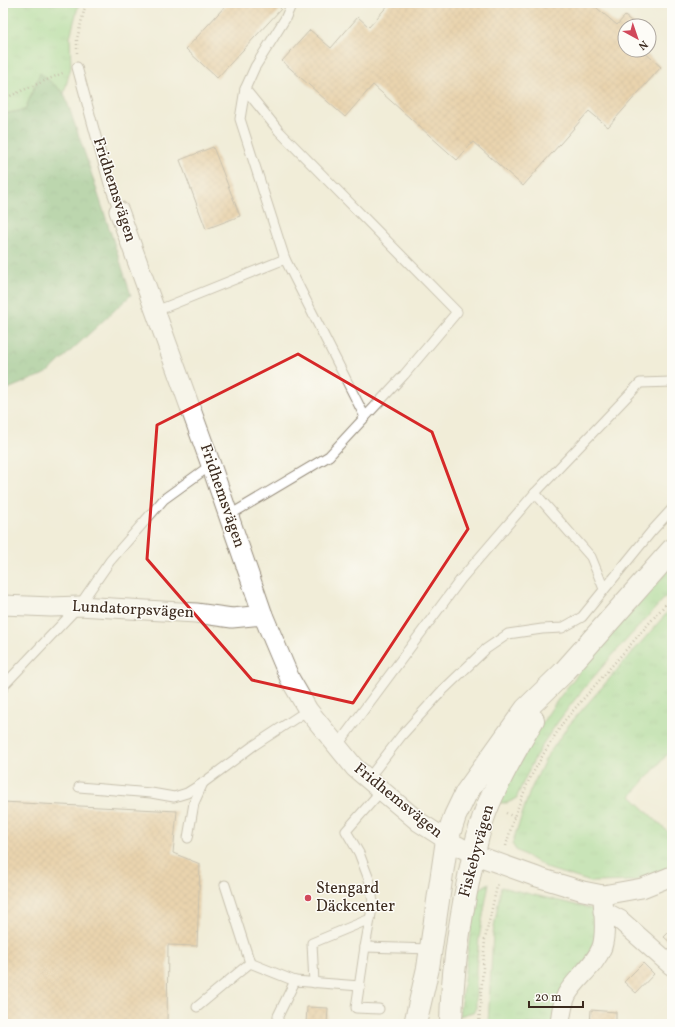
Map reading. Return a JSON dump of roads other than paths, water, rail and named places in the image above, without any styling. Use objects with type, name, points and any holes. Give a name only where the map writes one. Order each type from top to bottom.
[{"type":"street","name":"Fridhemsvägen","points":[[119,211],[211,465],[262,615],[290,679],[308,710],[355,768],[419,822],[447,840],[474,854],[583,891],[603,903]]},
{"type":"street","name":"Fiskebyvägen","points":[[414,1024],[429,959],[447,840],[455,816],[466,793],[526,709],[563,673],[672,550]]},
{"type":"street","name":"Lundatorpsvägen","points":[[3,605],[51,607],[79,606],[196,613],[232,618],[262,615]]},
{"type":"street","name":"Fiskebyvägen","points":[[451,1024],[460,921],[474,854],[488,804],[520,742],[563,673]]},
{"type":"street","points":[[603,903],[672,876]]},
{"type":"street","points":[[603,903],[672,966]]},
{"type":"street","points":[[560,1024],[561,1010],[568,994],[595,961],[602,947],[605,933],[603,903]]},
{"type":"street","name":"Fiskebyvägen","points":[[429,959],[430,1024]]},
{"type":"lane","points":[[292,3],[285,19],[255,66],[245,89],[240,118],[285,259],[365,417]]},
{"type":"lane","name":"Fridhemsvägen","points":[[77,67],[109,184],[119,211]]},
{"type":"lane","points":[[228,516],[329,456],[404,375],[457,312],[279,131],[245,89]]},
{"type":"lane","points":[[156,311],[285,259]]},
{"type":"lane","points":[[337,746],[461,579],[535,493],[640,383],[672,382]]},
{"type":"lane","points":[[3,688],[79,606],[110,561],[164,499],[211,465]]},
{"type":"lane","points":[[535,493],[591,557],[604,589]]},
{"type":"lane","points":[[379,1009],[356,1008],[373,903],[370,882],[359,854],[346,831],[407,730],[440,693],[486,650],[508,634],[542,629],[562,628],[582,617],[650,532],[672,509]]},
{"type":"lane","points":[[79,787],[151,793],[174,797],[187,793],[253,746],[308,710]]},
{"type":"lane","points":[[188,838],[194,803],[203,783]]},
{"type":"lane","points":[[225,885],[250,963]]},
{"type":"lane","points":[[314,983],[312,943],[370,919]]},
{"type":"lane","points":[[365,947],[429,959]]},
{"type":"lane","points":[[250,963],[295,981],[360,986]]},
{"type":"lane","points":[[197,1007],[250,963]]},
{"type":"lane","points":[[278,1024],[278,1016],[295,981]]},
{"type":"place","name":"Stengard Däckcenter","points":[[308,898]]}]
